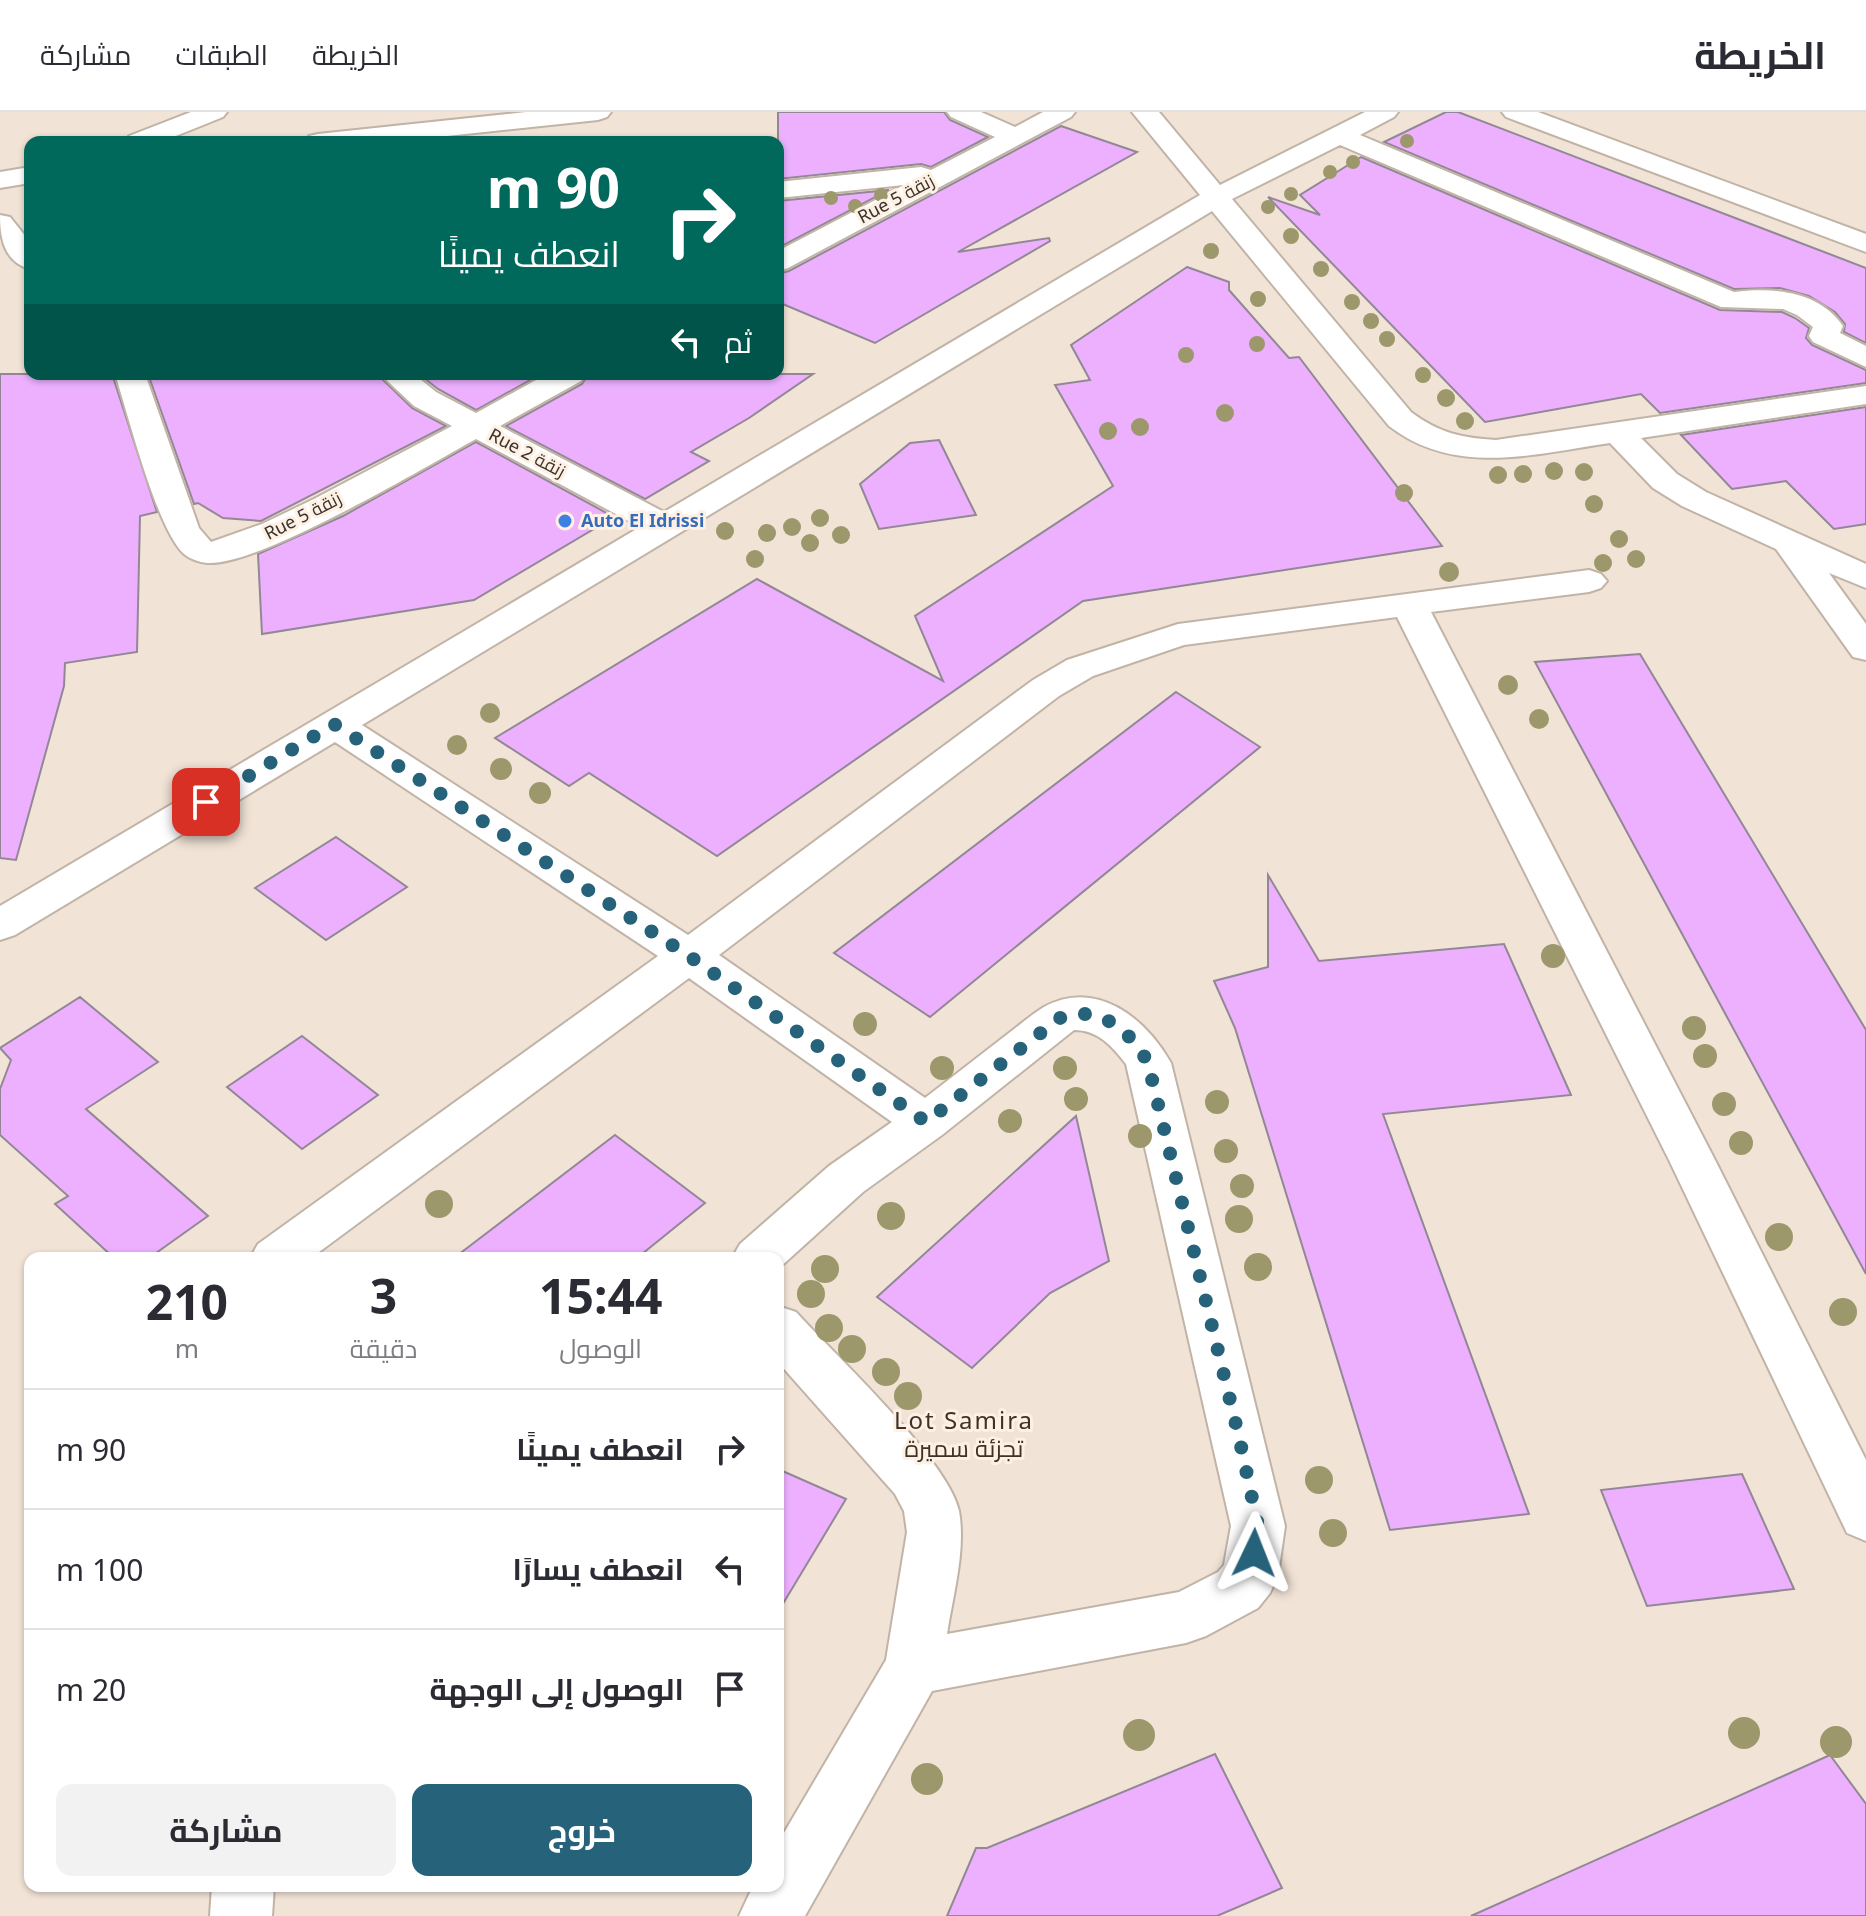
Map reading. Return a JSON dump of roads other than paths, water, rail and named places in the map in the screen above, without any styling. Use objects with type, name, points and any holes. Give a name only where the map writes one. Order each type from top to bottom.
[{"type":"street","points":[[153,136],[214,112]]},
{"type":"street","points":[[433,136],[491,133],[598,112]]},
{"type":"street","points":[[960,112],[1014,136]]},
{"type":"street","name":"Rue 5 زنقة","points":[[784,259],[1062,112]]},
{"type":"street","points":[[1145,112],[1400,419],[1418,435],[1438,444],[1496,450],[1866,395]]},
{"type":"street","points":[[0,925],[1214,198],[1385,112]]},
{"type":"street","points":[[1515,112],[1866,244]]},
{"type":"street","points":[[1339,135],[1731,301],[1759,297],[1785,300],[1819,315],[1828,326],[1824,336],[1866,358]]},
{"type":"street","points":[[784,189],[943,173]]},
{"type":"street","points":[[0,180],[24,176]]},
{"type":"street","points":[[0,223],[24,253]]},
{"type":"street","name":"Rue 5 زنقة","points":[[132,380],[182,528],[197,548],[205,553],[227,551],[283,528],[559,380]]},
{"type":"street","name":"Rue 2 زنقة","points":[[402,380],[425,399],[664,526]]},
{"type":"street","points":[[1618,433],[1665,481],[1694,499],[1866,577]]},
{"type":"street","points":[[1789,543],[1866,649]]},
{"type":"street","points":[[283,1252],[689,956],[1046,688],[1080,668],[1178,635],[1589,581]]},
{"type":"street","points":[[1408,603],[1685,1146],[1866,1516]]},
{"type":"street","points":[[334,724],[689,956],[926,1122]]},
{"type":"street","points":[[764,1252],[846,1179],[926,1122],[1060,1018],[1085,1012],[1109,1020],[1128,1034],[1148,1063],[1258,1526],[1250,1575],[1238,1590],[1186,1617],[914,1667]]},
{"type":"street","points":[[784,1334],[914,1477],[931,1508],[934,1532],[914,1667],[784,1892]]},
{"type":"street","points":[[241,1916],[243,1892]]},
{"type":"street","points":[[770,1916],[784,1892]]},
{"type":"place","name":"Auto El Idrissi","points":[[565,521]]},
{"type":"district","name":"Lot Samira تجزئة سميرة","points":[[964,1435]]}]
